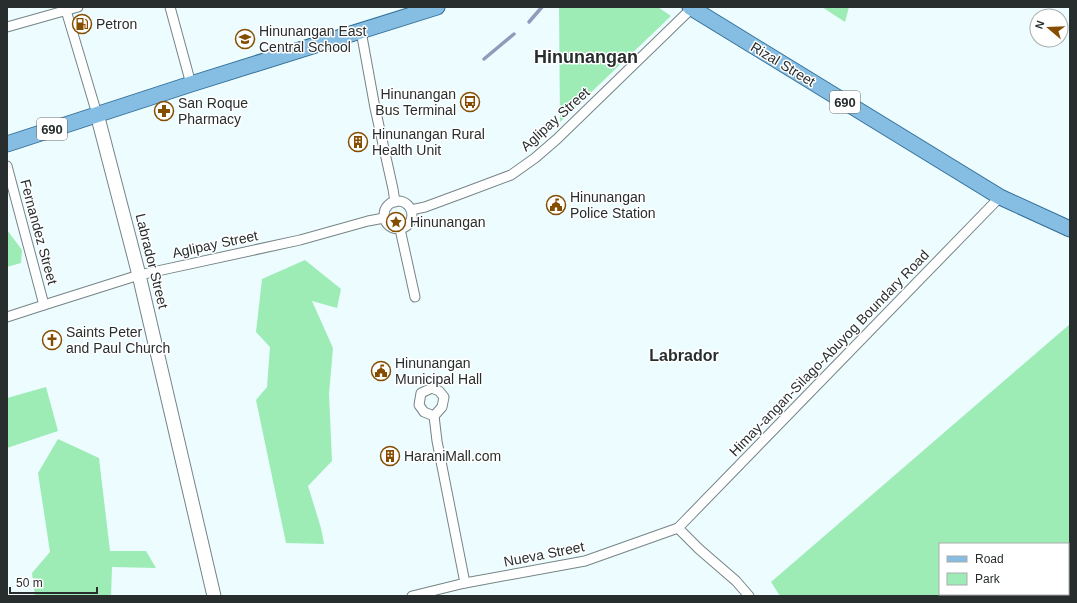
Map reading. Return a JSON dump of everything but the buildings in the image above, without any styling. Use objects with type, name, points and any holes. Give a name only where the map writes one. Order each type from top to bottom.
[{"type":"main road","name":"690","points":[[7,144],[191,84],[437,7]]},
{"type":"main road","name":"Rizal Street","points":[[691,8],[1000,197]]},
{"type":"main road","name":"690","points":[[1000,197],[1070,229]]},
{"type":"street","points":[[7,27],[65,9],[78,7]]},
{"type":"street","points":[[170,7],[191,84]]},
{"type":"street","name":"Aglipay Street","points":[[411,210],[444,200],[511,175],[535,158],[557,139],[691,8]]},
{"type":"street","name":"Labrador Street","points":[[65,9],[97,114],[139,275],[214,596]]},
{"type":"street","points":[[361,31],[375,108],[393,189],[394,202]]},
{"type":"street","name":"Fernandez Street","points":[[7,166],[44,305]]},
{"type":"street","name":"Himay-angan-Silago-Abuyog Boundary Road","points":[[678,528],[1000,197]]},
{"type":"street","points":[[399,201],[406,204],[411,210],[411,220],[405,228],[392,228],[388,226],[384,218],[387,206],[394,202],[399,201]]},
{"type":"street","name":"Aglipay Street","points":[[7,317],[139,275],[300,240],[384,218]]},
{"type":"street","points":[[400,229],[416,297]]},
{"type":"street","points":[[434,416],[437,441],[465,583]]},
{"type":"street","points":[[678,528],[699,549],[736,581],[749,596]]},
{"type":"street","name":"Nueva Street","points":[[412,596],[465,583],[585,561],[678,528]]},
{"type":"green space","points":[[559,7],[658,7],[671,16],[560,122]]},
{"type":"green space","points":[[822,7],[849,7],[845,22]]},
{"type":"green space","points":[[7,230],[22,250],[21,263],[7,267]]},
{"type":"green space","points":[[305,260],[341,289],[337,308],[312,301],[333,348],[329,394],[332,461],[308,486],[321,528],[324,544],[286,543],[256,400],[267,387],[270,347],[256,332],[262,279]]},
{"type":"green space","points":[[1070,324],[1069,585],[1069,543],[939,543],[939,595],[1057,595],[1056,596],[780,596],[771,582]]},
{"type":"green space","points":[[46,387],[58,431],[7,448],[7,398]]},
{"type":"green space","points":[[58,439],[99,458],[110,551],[146,551],[156,568],[112,567],[111,596],[35,596],[32,573],[50,552],[38,473]]},
{"type":"waterway","points":[[529,22],[542,7]]},
{"type":"waterway","points":[[484,59],[514,34]]},
{"type":"place","name":"Petron","points":[[82,24]]},
{"type":"place","name":"Hinunangan East Central School","points":[[245,39]]},
{"type":"place","name":"Hinunangan Bus Terminal","points":[[470,102]]},
{"type":"place","name":"San Roque Pharmacy","points":[[164,111]]},
{"type":"place","name":"Hinunangan Rural Health Unit","points":[[358,142]]},
{"type":"place","name":"Hinunangan Police Station","points":[[556,205]]},
{"type":"place","name":"Hinunangan","points":[[396,222]]},
{"type":"place","name":"Saints Peter and Paul Church","points":[[52,340]]},
{"type":"place","name":"Hinunangan Municipal Hall","points":[[381,371]]},
{"type":"place","name":"HaraniMall.com","points":[[390,456]]},
{"type":"district","name":"Hinunangan","points":[[586,57]]},
{"type":"district","name":"Labrador","points":[[684,355]]}]
